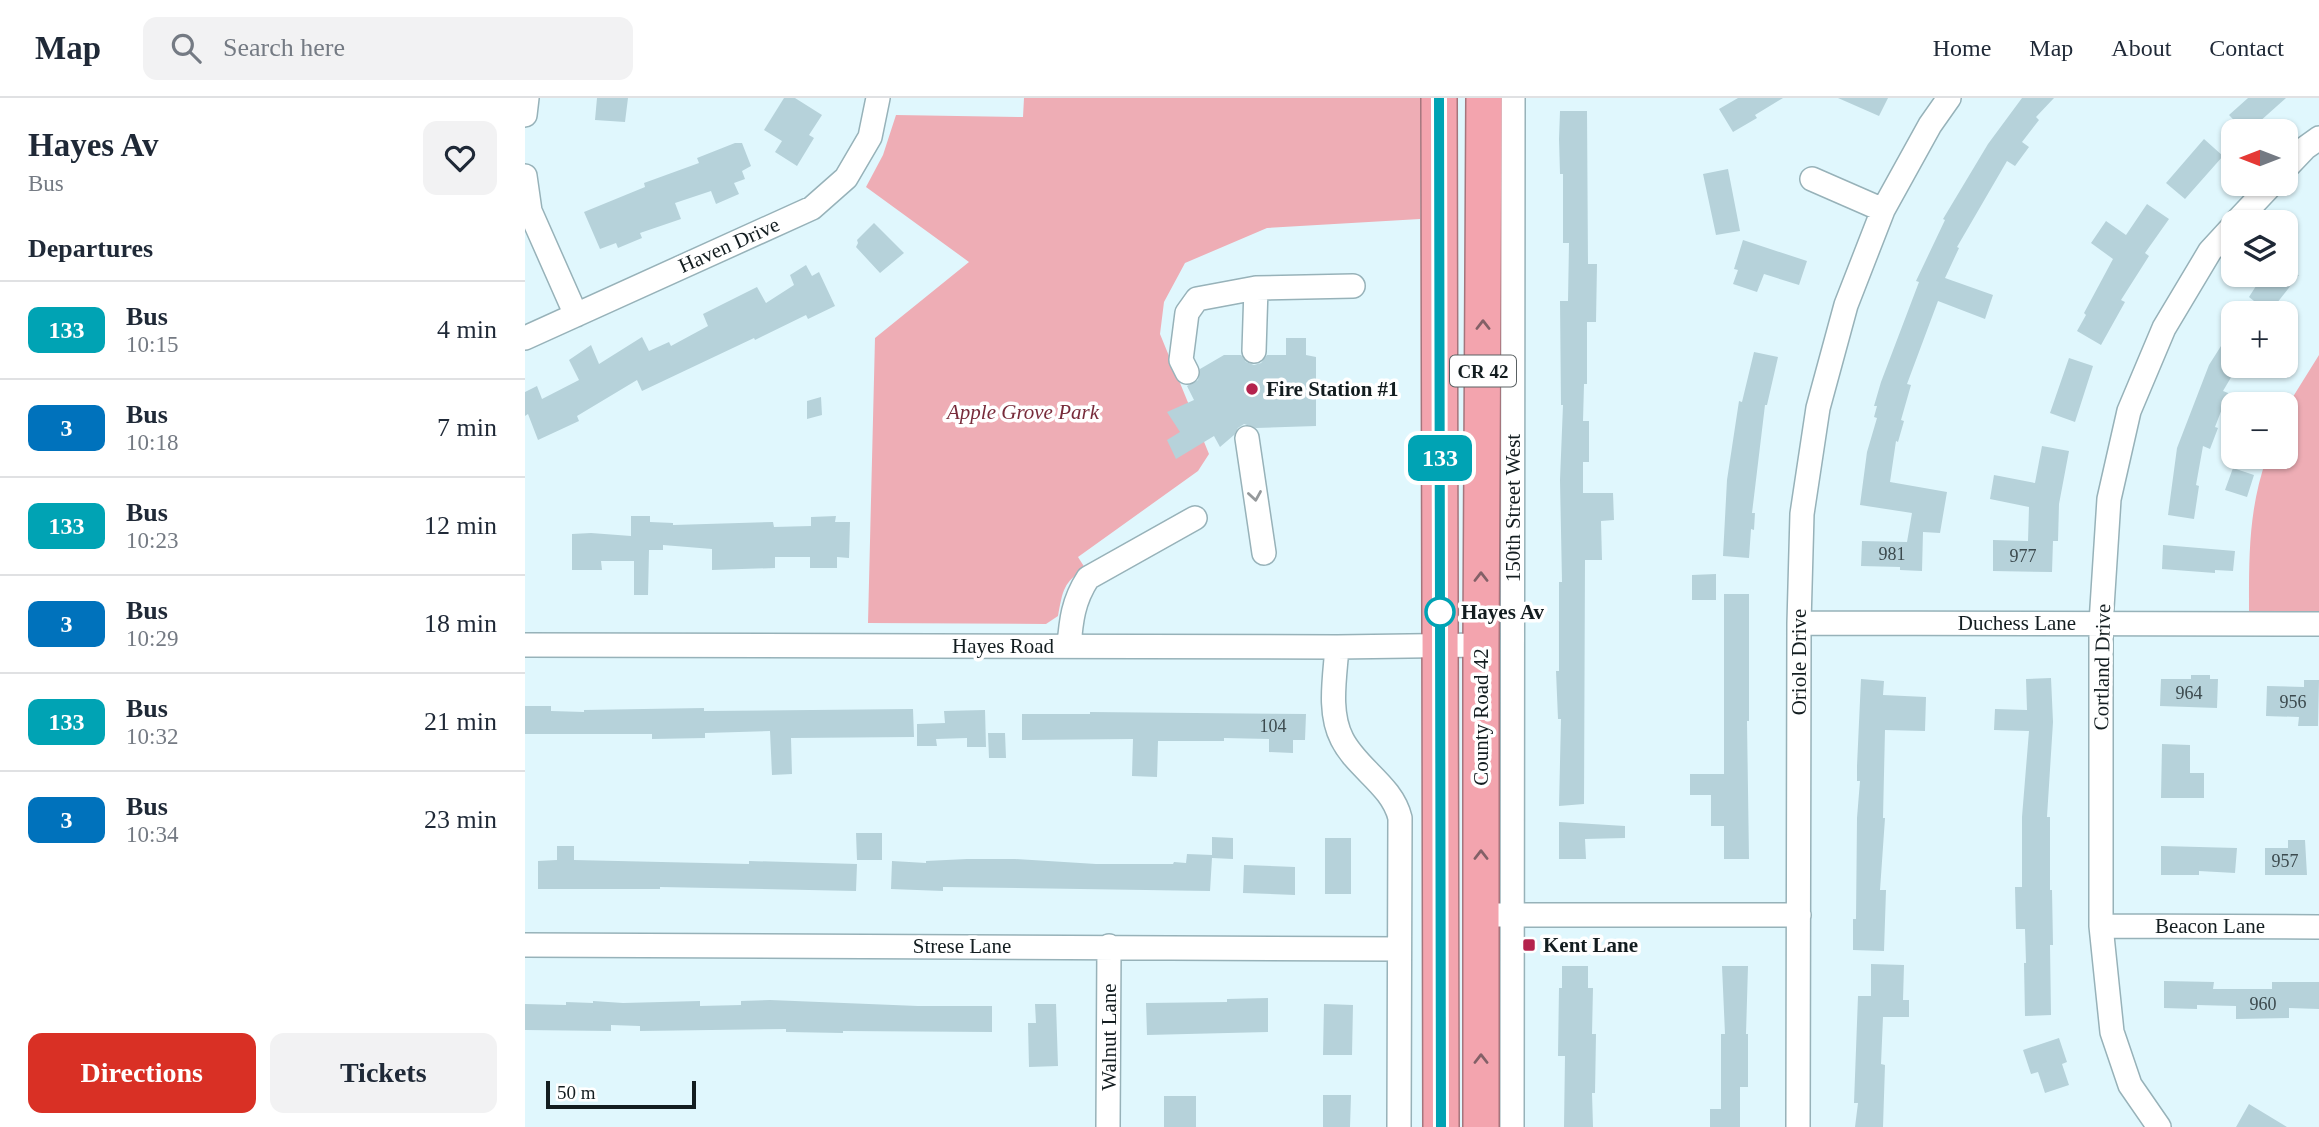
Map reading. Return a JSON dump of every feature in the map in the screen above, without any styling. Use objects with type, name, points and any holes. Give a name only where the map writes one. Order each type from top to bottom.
[{"type":"highway","name":"County Road 42","points":[[1439,98],[1441,1127]]},
{"type":"highway","name":"County Road 42","points":[[1481,1127],[1497,915],[1481,645],[1485,98]]},
{"type":"street","points":[[525,115],[527,98]]},
{"type":"street","name":"Haven Drive","points":[[525,338],[812,208],[846,178],[870,137],[878,98]]},
{"type":"street","name":"150th Street West","points":[[1512,1127],[1497,915],[1513,98]]},
{"type":"street","name":"Oriole Drive","points":[[1798,1127],[1799,623],[1802,514],[1818,408],[1846,304],[1884,210],[1930,125],[1949,98]]},
{"type":"street","points":[[2298,155],[2319,138]]},
{"type":"street","points":[[525,176],[530,211],[576,315]]},
{"type":"street","points":[[1812,179],[1884,210]]},
{"type":"street","name":"Cortland Drive","points":[[2248,210],[2261,196]]},
{"type":"street","name":"Cortland Drive","points":[[2159,1127],[2130,1085],[2112,1032],[2101,926],[2101,624],[2109,499],[2129,411],[2164,328],[2210,251],[2221,239]]},
{"type":"street","points":[[1187,372],[1181,360],[1187,313],[1197,299],[1257,288],[1353,286]]},
{"type":"street","points":[[1254,351],[1257,288]]},
{"type":"street","points":[[1247,438],[1264,553]]},
{"type":"street","points":[[1069,646],[1072,611],[1077,594],[1088,578],[1195,518]]},
{"type":"street","name":"Duchess Lane","points":[[1799,623],[2319,624]]},
{"type":"street","name":"Hayes Road","points":[[525,645],[1481,645]]},
{"type":"street","points":[[1337,647],[1335,721],[1343,742],[1397,803],[1400,818],[1399,1127]]},
{"type":"street","points":[[1497,915],[1799,915]]},
{"type":"street","name":"Beacon Lane","points":[[2101,926],[2319,927]]},
{"type":"street","name":"Strese Lane","points":[[525,945],[1399,949]]},
{"type":"street","name":"Walnut Lane","points":[[1108,1127],[1109,946]]},
{"type":"green space","name":"Apple Grove Park","points":[[1024,98],[1420,98],[1420,219],[1267,228],[1185,263],[1164,302],[1160,334],[1209,454],[1198,471],[1078,557],[1085,568],[1072,578],[1065,588],[1058,616],[1046,624],[868,623],[875,338],[969,262],[866,187],[883,155],[896,115],[1023,117]]},
{"type":"green space","points":[[2319,355],[2319,614],[2249,614],[2251,535],[2256,496],[2263,469],[2298,469],[2296,392]]},
{"type":"building","points":[[597,98],[628,98],[625,122],[595,120]]},
{"type":"building","points":[[784,98],[795,98],[822,115],[809,135],[814,138],[797,166],[775,152],[782,141],[764,130]]},
{"type":"building","points":[[1738,98],[1783,98],[1733,132],[1719,109]]},
{"type":"building","points":[[1838,98],[1888,98],[1879,116]]},
{"type":"building","points":[[2022,98],[2054,98],[2036,117],[2039,120],[2022,142],[2029,147],[2015,166],[2007,161],[1957,247],[1959,248],[1945,278],[1993,295],[1985,319],[1938,301],[1907,384],[1911,385],[1901,420],[1904,421],[1898,442],[1896,441],[1890,482],[1947,492],[1940,533],[1923,532],[1922,571],[1900,570],[1900,567],[1861,566],[1862,541],[1907,542],[1912,513],[1860,505],[1867,452],[1877,418],[1874,417],[1877,406],[1874,406],[1881,382],[1919,282],[1916,281],[1945,220],[1943,219],[1988,144]]},
{"type":"building","points":[[2248,98],[2286,98],[2262,119],[2233,119],[2229,115]]},
{"type":"building","points":[[1560,111],[1587,111],[1588,264],[1597,264],[1596,322],[1587,322],[1587,384],[1584,384],[1583,421],[1589,421],[1589,462],[1583,462],[1583,493],[1613,493],[1614,520],[1601,521],[1602,560],[1585,560],[1584,804],[1559,806],[1561,719],[1558,719],[1556,671],[1559,671],[1559,582],[1562,582],[1560,480],[1563,405],[1560,301],[1568,301],[1569,243],[1563,243]]},
{"type":"building","points":[[2204,139],[2221,154],[2221,158],[2185,199],[2166,183]]},
{"type":"building","points":[[735,143],[742,143],[751,166],[742,171],[745,179],[734,183],[739,194],[716,204],[711,191],[675,203],[681,219],[640,233],[642,238],[618,248],[616,243],[600,249],[584,212],[645,187],[644,183],[699,163],[697,158]]},
{"type":"building","points":[[1728,169],[1740,231],[1716,235],[1703,174]]},
{"type":"building","points":[[2147,204],[2169,219],[2145,253],[2149,256],[2121,300],[2125,302],[2101,345],[2077,331],[2113,259],[2091,243],[2106,221],[2126,235]]},
{"type":"building","points":[[874,223],[904,253],[880,273],[856,247],[857,240]]},
{"type":"building","points":[[1743,240],[1807,261],[1799,285],[1764,274],[1757,292],[1733,284],[1738,270],[1734,269]]},
{"type":"building","points":[[806,265],[812,276],[819,272],[835,306],[808,319],[806,315],[642,391],[637,380],[577,416],[579,421],[538,440],[528,414],[525,416],[525,392],[537,386],[542,399],[579,380],[569,360],[591,345],[599,364],[642,337],[649,351],[669,342],[671,346],[708,326],[703,314],[757,287],[766,303],[794,285],[790,275]]},
{"type":"building","points":[[2255,287],[2290,287],[2278,301],[2254,301],[2249,297]]},
{"type":"building","name":"Fire Station #1","points":[[1286,338],[1306,338],[1306,355],[1316,357],[1316,426],[1256,428],[1244,424],[1220,447],[1214,436],[1176,459],[1167,440],[1180,432],[1167,412],[1194,400],[1187,386],[1198,380],[1200,369],[1224,355],[1241,355],[1246,362],[1254,365],[1261,363],[1267,355],[1286,355]]},
{"type":"building","points":[[2221,346],[2221,378],[2231,378],[2223,391],[2226,392],[2221,392],[2221,411],[2215,427],[2218,428],[2210,449],[2203,446],[2196,485],[2199,486],[2194,519],[2168,515],[2177,448],[2209,365]]},
{"type":"building","points":[[1754,352],[1778,357],[1765,405],[1752,513],[1755,513],[1754,530],[1751,529],[1749,558],[1723,556],[1727,480],[1739,401],[1742,402]]},
{"type":"building","points":[[2069,358],[2093,366],[2075,422],[2050,413]]},
{"type":"building","points":[[821,397],[822,415],[807,419],[807,401]]},
{"type":"building","points":[[2042,446],[2069,451],[2059,504],[2058,541],[2053,541],[2052,572],[1993,571],[1993,540],[2028,541],[2029,507],[1990,499],[1994,475],[2035,483]]},
{"type":"building","points":[[2233,469],[2254,475],[2247,497],[2225,490]]},
{"type":"building","points":[[631,516],[650,516],[650,522],[673,525],[773,522],[774,527],[811,526],[811,517],[836,516],[835,522],[850,522],[849,558],[837,557],[837,568],[810,568],[810,557],[775,557],[775,568],[712,570],[712,549],[663,545],[663,550],[649,550],[648,595],[634,595],[634,561],[601,561],[602,570],[572,570],[572,534],[631,536]]},
{"type":"building","points":[[2163,545],[2235,551],[2233,571],[2215,570],[2215,573],[2162,569]]},
{"type":"building","points":[[1716,574],[1716,600],[1692,600],[1692,575]]},
{"type":"building","points":[[1724,594],[1749,594],[1749,859],[1724,859],[1724,826],[1711,826],[1711,795],[1690,795],[1690,774],[1724,774]]},
{"type":"building","points":[[2191,675],[2210,675],[2210,679],[2218,679],[2217,708],[2160,706],[2161,679],[2191,679]]},
{"type":"building","points":[[2051,678],[2053,722],[2047,817],[2050,817],[2052,890],[2051,1015],[2025,1016],[2025,929],[2016,929],[2015,887],[2022,887],[2022,817],[2029,731],[1994,730],[1995,709],[2027,710],[2026,679]]},
{"type":"building","points":[[1861,679],[1884,681],[1883,695],[1926,697],[1925,731],[1885,730],[1885,818],[1880,890],[1886,890],[1884,951],[1853,950]]},
{"type":"building","points":[[2304,680],[2319,680],[2318,726],[2298,726],[2299,717],[2266,716],[2267,686],[2304,687]]},
{"type":"building","points":[[525,706],[551,706],[551,711],[584,712],[704,708],[704,711],[913,709],[914,737],[791,738],[792,774],[772,775],[770,731],[705,733],[705,738],[652,739],[652,734],[525,734]]},
{"type":"building","points":[[985,710],[986,747],[967,747],[967,738],[936,739],[937,746],[917,746],[917,724],[945,723],[944,711]]},
{"type":"building","points":[[1022,714],[1306,714],[1305,740],[1293,740],[1293,753],[1269,752],[1269,739],[1158,741],[1157,777],[1132,776],[1133,739],[1022,740]]},
{"type":"building","points":[[988,733],[1005,733],[1006,758],[989,758]]},
{"type":"building","points":[[2162,744],[2190,745],[2190,773],[2204,773],[2204,798],[2161,798]]},
{"type":"building","points":[[1559,822],[1625,826],[1625,838],[1585,839],[1586,859],[1559,859]]},
{"type":"building","points":[[856,833],[882,833],[882,860],[857,860]]},
{"type":"building","points":[[1212,837],[1233,838],[1233,859],[1212,858],[1210,891],[943,887],[943,891],[891,889],[892,861],[926,863],[967,859],[1015,859],[1096,864],[1173,864],[1186,863],[1187,854],[1212,855]]},
{"type":"building","points":[[1325,838],[1351,838],[1351,894],[1325,894]]},
{"type":"building","points":[[2288,840],[2305,840],[2307,875],[2265,875],[2265,848],[2288,848]]},
{"type":"building","points":[[557,846],[574,846],[574,860],[857,864],[856,891],[660,887],[538,889],[538,861],[557,860]]},
{"type":"building","points":[[2161,846],[2237,848],[2235,873],[2199,871],[2199,875],[2161,875]]},
{"type":"building","points":[[1244,865],[1295,867],[1295,895],[1243,893]]},
{"type":"building","points":[[1871,964],[1904,965],[1903,1000],[1909,1000],[1909,1017],[1883,1017],[1883,1127],[1855,1127],[1858,1103],[1854,1103],[1858,996],[1871,996]]},
{"type":"building","points":[[1562,966],[1588,966],[1588,988],[1593,988],[1592,1034],[1596,1034],[1593,1127],[1564,1127],[1565,1056],[1558,1056]]},
{"type":"building","points":[[1722,966],[1748,966],[1748,1087],[1740,1087],[1740,1127],[1710,1127],[1710,1109],[1721,1109],[1721,1034],[1725,1034]]},
{"type":"building","points":[[2164,981],[2214,982],[2213,989],[2272,989],[2272,982],[2319,982],[2319,1009],[2289,1008],[2289,1018],[2236,1019],[2236,1006],[2164,1008]]},
{"type":"building","points":[[1268,998],[1268,1032],[1147,1035],[1146,1003],[1227,1002],[1227,999]]},
{"type":"building","points":[[700,1001],[700,1006],[741,1005],[741,1001],[992,1006],[992,1032],[843,1033],[786,1032],[786,1029],[640,1031],[640,1026],[611,1025],[611,1031],[525,1030],[525,1004]]},
{"type":"building","points":[[1035,1004],[1056,1004],[1058,1066],[1029,1067],[1028,1023],[1036,1023]]},
{"type":"building","points":[[1324,1004],[1353,1005],[1352,1055],[1323,1055]]},
{"type":"building","points":[[2059,1038],[2067,1062],[2062,1064],[2069,1085],[2045,1093],[2038,1072],[2031,1074],[2023,1050]]},
{"type":"building","points":[[1323,1095],[1351,1095],[1350,1127],[1323,1127]]},
{"type":"building","points":[[1164,1096],[1196,1096],[1196,1127],[1164,1127]]},
{"type":"building","points":[[2249,1104],[2287,1127],[2236,1127]]},
{"type":"bus line","name":"133","points":[[1439,98],[1441,1127]]},
{"type":"place","name":"Fire Station #1","points":[[1252,389]]},
{"type":"place","name":"Hayes Av","points":[[1440,612]]},
{"type":"place","name":"Kent Lane","points":[[1529,945]]}]
